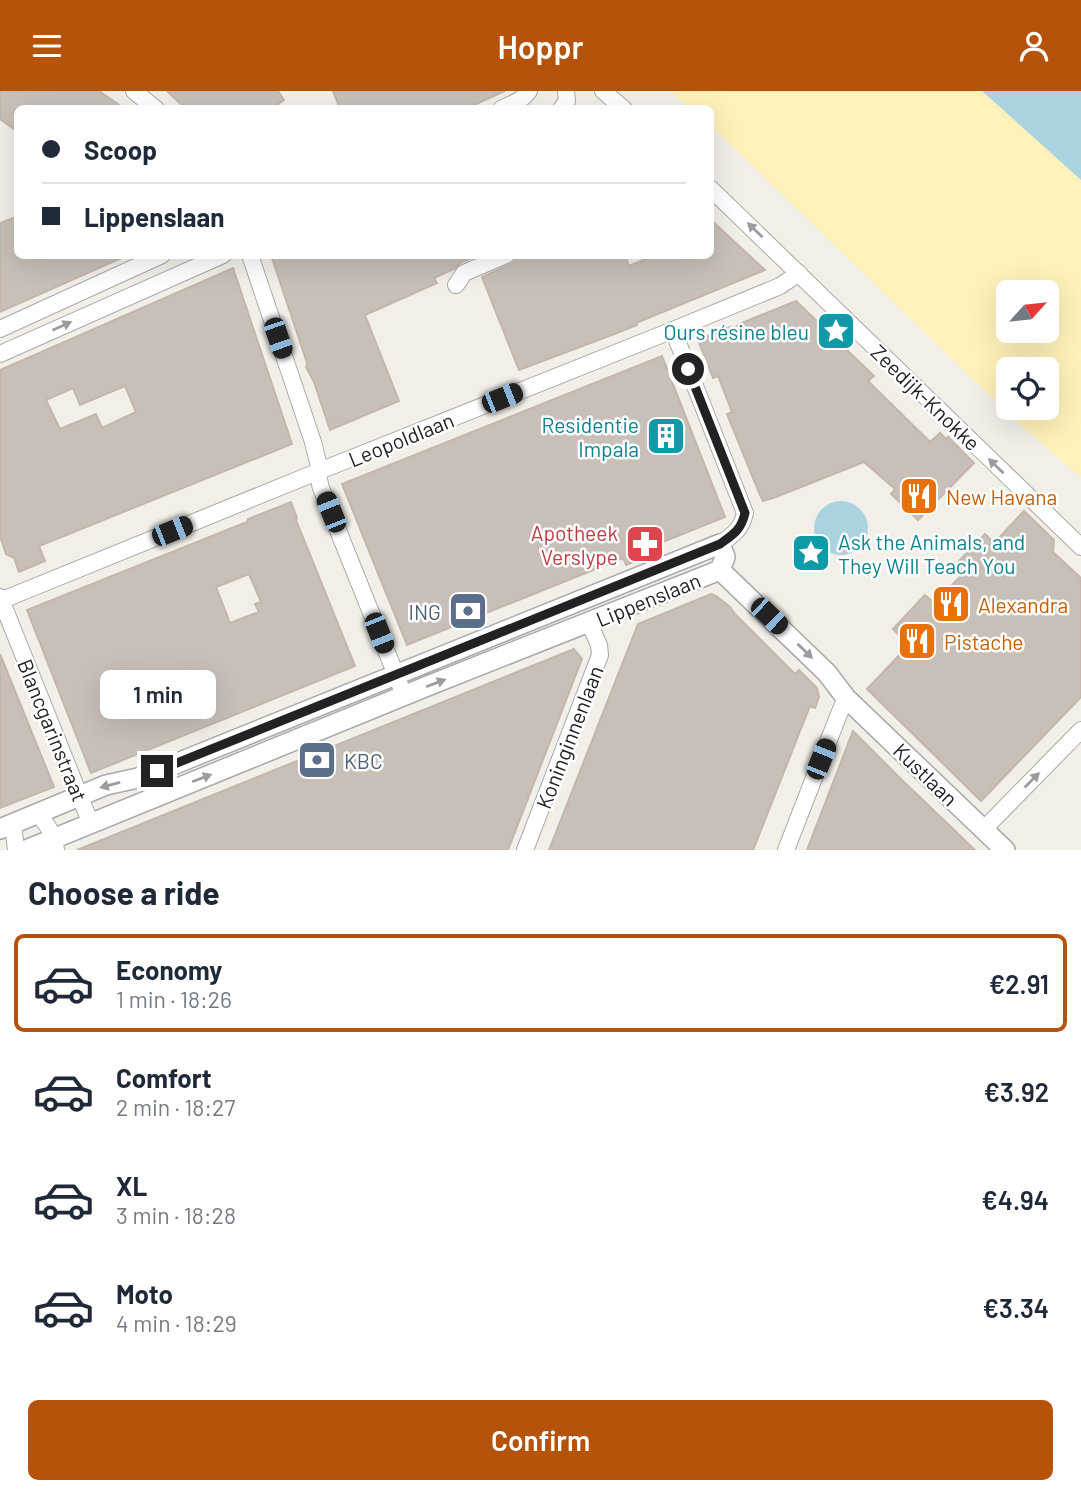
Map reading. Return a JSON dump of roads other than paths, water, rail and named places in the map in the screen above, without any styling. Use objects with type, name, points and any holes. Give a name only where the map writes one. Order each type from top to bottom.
[{"type":"street","points":[[134,91],[151,105]]},
{"type":"street","points":[[508,105],[525,96],[528,91]]},
{"type":"street","points":[[603,91],[619,105]]},
{"type":"street","name":"Zeedijk-Knokke","points":[[714,192],[1081,547]]},
{"type":"street","points":[[0,329],[154,259]]},
{"type":"street","points":[[0,354],[214,259]]},
{"type":"street","points":[[251,259],[313,442],[326,500],[404,695]]},
{"type":"street","points":[[456,285],[464,273],[497,259]]},
{"type":"street","name":"Leopoldlaan","points":[[0,600],[673,331],[780,286],[799,273]]},
{"type":"street","points":[[673,331],[745,513],[738,530],[720,544]]},
{"type":"street","name":"Lippenslaan","points":[[6,827],[106,785],[151,773],[720,544],[725,557],[720,570],[152,797],[91,824],[55,844],[26,850]]},
{"type":"street","name":"Kustlaan","points":[[720,570],[827,673],[846,698],[1004,850]]},
{"type":"street","name":"Blancgarinstraat","points":[[0,600],[91,824]]},
{"type":"street","name":"Koninginnenlaan","points":[[525,850],[600,655],[599,645],[589,623]]},
{"type":"street","points":[[786,850],[846,698]]},
{"type":"street","points":[[984,829],[1081,730]]},
{"type":"street","points":[[38,814],[47,823],[55,844]]},
{"type":"street","points":[[6,827],[16,850]]},
{"type":"water","points":[[982,91],[1081,91],[1081,180]]},
{"type":"water","points":[[841,501],[860,509],[868,528],[860,547],[841,555],[822,547],[814,528],[822,509]]},
{"type":"place","name":"Ours résine bleu","points":[[836,331]]},
{"type":"place","name":"Residentie Impala","points":[[666,436]]},
{"type":"place","name":"New Havana","points":[[919,496]]},
{"type":"place","name":"Apotheek Verslype","points":[[645,544]]},
{"type":"place","name":"Ask the Animals, and They Will Teach You","points":[[811,553]]},
{"type":"place","name":"Alexandra","points":[[951,604]]},
{"type":"place","name":"ING","points":[[468,611]]},
{"type":"place","name":"Pistache","points":[[917,641]]},
{"type":"place","name":"KBC","points":[[317,760]]}]
